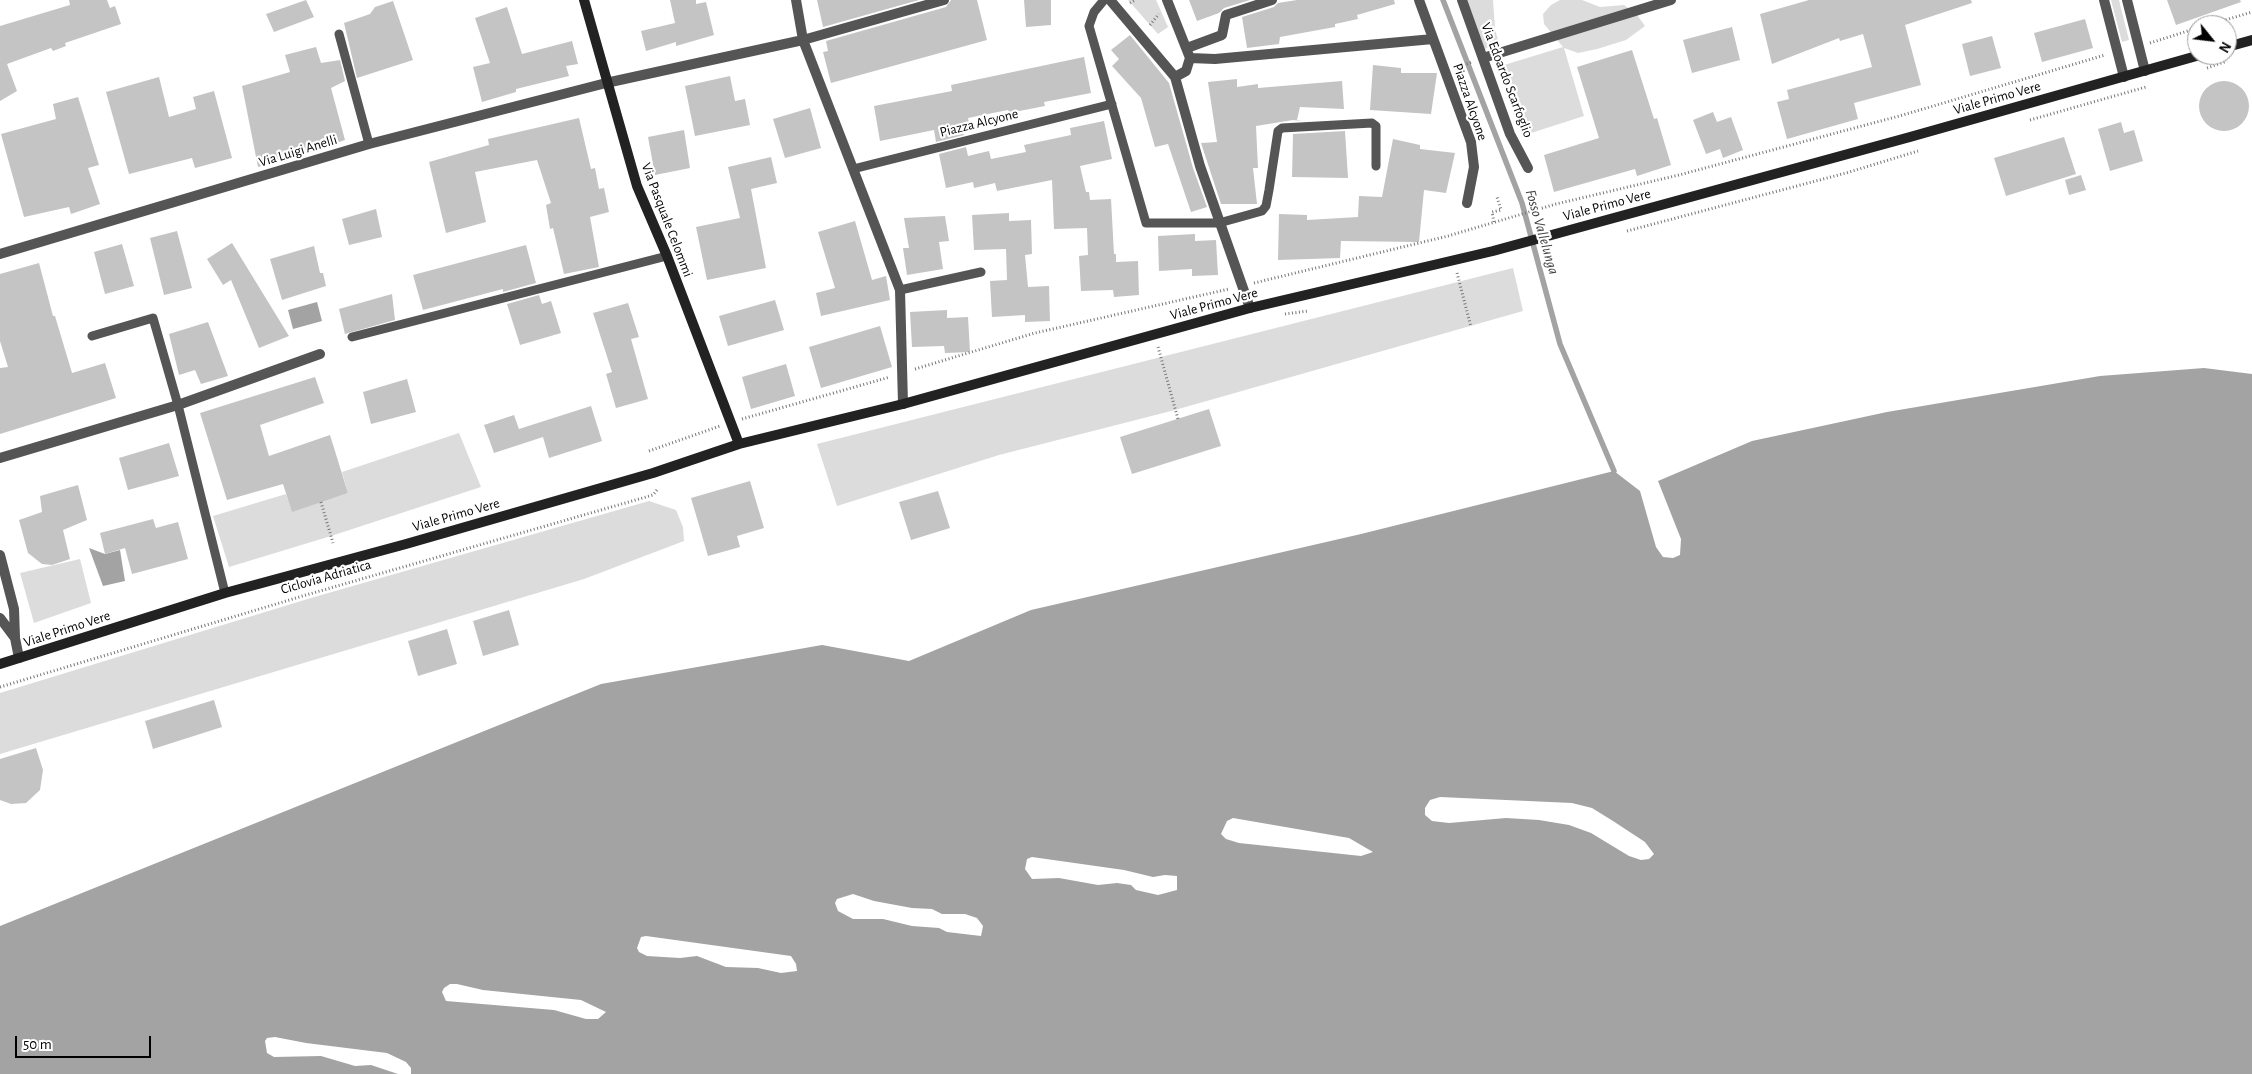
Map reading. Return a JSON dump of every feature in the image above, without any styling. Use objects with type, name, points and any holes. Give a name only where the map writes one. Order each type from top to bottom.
[{"type":"street","name":"Via Pasquale Celommi","points":[[584,0],[606,83],[637,186],[667,256],[739,444]]},
{"type":"street","points":[[796,0],[803,40],[900,290],[903,373],[902,404]]},
{"type":"street","points":[[606,83],[803,40],[944,0]]},
{"type":"street","points":[[1110,0],[1175,77],[1200,166],[1250,308]]},
{"type":"street","points":[[1167,0],[1188,53],[1186,71],[1175,77]]},
{"type":"street","points":[[1188,53],[1222,35],[1226,15],[1272,0]]},
{"type":"street","name":"Piazza Alcyone","points":[[1419,0],[1472,142],[1474,167],[1467,203]]},
{"type":"street","name":"Via Edoardo Scarfoglio","points":[[1462,0],[1479,59],[1510,134],[1528,168]]},
{"type":"street","points":[[1479,59],[1671,0]]},
{"type":"street","points":[[2104,0],[2124,77]]},
{"type":"street","points":[[2127,0],[2145,71]]},
{"type":"street","points":[[1188,53],[1225,58],[1433,39]]},
{"type":"street","points":[[2237,44],[2252,40]]},
{"type":"street","name":"Viale Primo Vere","points":[[0,664],[225,593],[406,544],[653,473],[739,444],[902,404],[1250,308],[1493,251],[2187,59]]},
{"type":"street","name":"Via Luigi Anelli","points":[[0,254],[369,144],[606,83]]},
{"type":"street","points":[[0,458],[178,405],[320,354]]},
{"type":"street","name":"Viale Primo Vere","points":[[0,555],[14,609],[15,638],[19,658]]},
{"type":"street","name":"Viale Primo Vere","points":[[0,618],[15,638]]},
{"type":"lane","points":[[1104,0],[1094,12],[1088,26],[1146,223],[1219,223],[1264,208],[1278,131],[1282,128],[1372,123],[1376,126],[1376,166]]},
{"type":"lane","points":[[339,34],[369,144]]},
{"type":"lane","name":"Piazza Alcyone","points":[[853,169],[1112,104]]},
{"type":"lane","points":[[352,337],[667,256]]},
{"type":"lane","points":[[900,290],[981,272]]},
{"type":"lane","points":[[92,336],[153,318],[178,405],[225,593]]},
{"type":"path","points":[[1130,3],[1135,0]]},
{"type":"path","points":[[1150,25],[1161,11]]},
{"type":"path","points":[[2237,16],[2252,12]]},
{"type":"path","points":[[2139,46],[2187,31]]},
{"type":"path","name":"Viale Primo Vere","points":[[1260,282],[1448,236],[1556,204],[1679,175],[1904,115],[2117,52]]},
{"type":"path","points":[[1454,69],[1479,59]]},
{"type":"path","points":[[1494,222],[1492,212],[1501,210],[1497,197]]},
{"type":"path","points":[[1458,280],[1471,327]]},
{"type":"path","name":"Viale Primo Vere","points":[[740,419],[1035,333],[1232,288]]},
{"type":"path","points":[[1154,335],[1178,419]]},
{"type":"path","points":[[649,451],[724,425]]},
{"type":"path","name":"Ciclovia Adriatica","points":[[0,687],[306,595],[653,495],[657,490]]},
{"type":"path","points":[[321,502],[333,543]]},
{"type":"shaded area","points":[[1128,0],[1156,0],[1168,27],[1158,34]]},
{"type":"shaded area","points":[[1465,0],[1493,0],[1495,29],[1498,40],[1484,50]]},
{"type":"shaded area","points":[[1560,0],[1582,0],[1600,7],[1624,5],[1637,15],[1645,26],[1626,40],[1597,49],[1578,53],[1564,48],[1584,116],[1528,134],[1501,66],[1563,47],[1544,24],[1543,14],[1551,5]]},
{"type":"shaded area","points":[[2111,0],[2119,0],[2129,40],[2122,42]]},
{"type":"shaded area","points":[[1513,268],[1523,311],[1175,410],[999,455],[837,506],[817,444]]},
{"type":"shaded area","points":[[317,302],[322,321],[293,329],[288,310]]},
{"type":"shaded area","points":[[2204,368],[2252,374],[2252,1074],[0,1074],[0,926],[601,684],[822,645],[909,661],[1031,610],[1361,534],[1614,471],[1640,491],[1656,547],[1663,557],[1673,558],[1680,555],[1681,539],[1658,481],[1752,441],[1887,412],[2100,376]]},
{"type":"shaded area","points":[[459,433],[481,487],[229,567],[213,516],[286,494],[292,511],[348,493],[342,472]]},
{"type":"shaded area","points":[[649,501],[676,510],[683,527],[684,541],[584,579],[0,754],[0,693],[311,598]]},
{"type":"shaded area","points":[[89,548],[105,554],[120,550],[125,581],[103,586]]},
{"type":"shaded area","points":[[80,559],[91,603],[34,623],[20,573]]},
{"type":"pier","points":[[1440,797],[1572,803],[1592,808],[1645,842],[1654,854],[1649,859],[1641,860],[1629,856],[1591,833],[1569,825],[1539,820],[1506,818],[1449,823],[1432,821],[1425,815],[1425,808],[1430,800]]},
{"type":"pier","points":[[1233,818],[1349,838],[1373,852],[1361,856],[1239,843],[1226,839],[1221,834],[1227,821]]},
{"type":"pier","points":[[1032,857],[1124,870],[1153,877],[1177,876],[1177,890],[1158,895],[1136,890],[1131,885],[1117,883],[1098,885],[1059,878],[1032,879],[1025,869],[1027,859]]},
{"type":"pier","points":[[853,894],[874,901],[912,908],[932,909],[942,914],[965,914],[977,918],[983,926],[981,936],[947,932],[939,928],[912,926],[883,919],[853,919],[838,911],[835,903],[837,899]]},
{"type":"pier","points":[[646,936],[791,956],[796,964],[797,971],[781,973],[758,968],[726,967],[697,956],[680,958],[647,956],[639,952],[637,948],[641,937]]},
{"type":"pier","points":[[450,984],[483,990],[581,1000],[606,1012],[598,1019],[586,1019],[554,1010],[446,1001],[442,992]]},
{"type":"pier","points":[[275,1037],[306,1043],[387,1053],[406,1062],[411,1068],[411,1074],[398,1074],[371,1065],[355,1066],[321,1056],[274,1057],[267,1053],[265,1041],[267,1038]]},
{"type":"building","points":[[69,0],[107,0],[110,8],[115,6],[121,24],[65,43],[66,46],[53,51],[51,48],[7,64],[17,91],[0,101],[0,26],[70,5]]},
{"type":"building","points":[[306,0],[314,17],[274,32],[266,14]]},
{"type":"building","points":[[670,0],[696,0],[696,4],[706,2],[714,35],[676,46],[676,42],[646,51],[641,31],[675,23]]},
{"type":"building","points":[[817,0],[919,0],[823,27]]},
{"type":"building","points":[[951,0],[977,0],[987,40],[831,83],[823,52],[828,51],[826,41],[946,7]]},
{"type":"building","points":[[1024,0],[1051,0],[1051,25],[1026,27]]},
{"type":"building","points":[[1189,0],[1250,0],[1224,8],[1219,13],[1197,21]]},
{"type":"building","points":[[1297,0],[1394,0],[1395,4],[1357,15],[1358,19],[1335,24],[1335,27],[1280,37],[1279,44],[1247,48],[1242,17],[1274,7],[1278,3]]},
{"type":"building","points":[[1809,0],[1971,0],[1972,3],[1905,25],[1921,85],[1854,103],[1858,119],[1787,139],[1777,102],[1789,99],[1787,90],[1872,67],[1863,34],[1840,41],[1839,38],[1772,64],[1760,14]]},
{"type":"building","points":[[2167,0],[2240,0],[2241,2],[2204,15],[2187,15],[2187,21],[2176,25]]},
{"type":"building","points":[[393,1],[413,60],[357,78],[344,23],[370,14],[375,7]]},
{"type":"building","points":[[507,7],[522,54],[572,41],[578,64],[566,66],[569,76],[516,89],[516,92],[482,102],[473,67],[490,63],[475,18]]},
{"type":"building","points":[[2085,19],[2093,48],[2042,62],[2034,33]]},
{"type":"building","points":[[1732,27],[1740,60],[1692,73],[1683,40]]},
{"type":"building","points":[[1130,35],[1169,83],[1193,168],[1207,207],[1191,212],[1168,144],[1155,147],[1141,98],[1112,66],[1119,59],[1111,50]]},
{"type":"building","points":[[1992,36],[2001,68],[1970,76],[1962,44]]},
{"type":"building","points":[[316,47],[321,63],[340,60],[345,81],[331,88],[345,140],[258,167],[242,86],[290,72],[285,55]]},
{"type":"building","points":[[1632,50],[1654,119],[1657,118],[1671,165],[1637,176],[1635,169],[1554,192],[1544,155],[1599,138],[1577,67]]},
{"type":"building","points":[[1084,57],[1091,93],[1044,102],[1045,106],[1009,113],[1008,110],[968,118],[970,127],[962,129],[964,135],[936,142],[934,130],[880,141],[874,106],[952,91],[951,85]]},
{"type":"building","points":[[1373,65],[1401,68],[1401,73],[1437,73],[1431,114],[1370,110]]},
{"type":"building","points":[[730,76],[735,101],[745,99],[750,125],[695,136],[685,86]]},
{"type":"building","points":[[159,77],[169,117],[196,109],[193,97],[214,91],[232,158],[195,168],[192,158],[129,174],[106,92]]},
{"type":"building","points":[[1237,79],[1237,87],[1258,84],[1258,88],[1342,81],[1344,109],[1300,107],[1297,120],[1302,121],[1293,120],[1256,126],[1258,168],[1253,168],[1257,204],[1221,204],[1201,143],[1217,142],[1208,82]]},
{"type":"building","points":[[2224,81],[2234,83],[2242,88],[2247,96],[2249,106],[2247,116],[2242,124],[2234,129],[2224,131],[2214,129],[2206,124],[2201,116],[2199,106],[2201,96],[2206,88],[2214,83]]},
{"type":"building","points":[[78,97],[99,165],[88,168],[100,204],[71,214],[69,207],[24,217],[1,134],[56,119],[53,104]]},
{"type":"building","points":[[810,108],[821,148],[785,158],[773,119]]},
{"type":"building","points":[[1713,112],[1717,122],[1731,117],[1743,150],[1723,158],[1720,149],[1706,154],[1693,120]]},
{"type":"building","points":[[579,118],[591,169],[595,168],[599,189],[604,188],[609,212],[590,217],[599,267],[564,274],[553,228],[550,229],[546,205],[551,203],[537,160],[475,172],[486,222],[446,233],[429,162],[489,145],[488,139]]},
{"type":"building","points":[[1104,121],[1112,159],[1080,166],[1086,192],[1089,192],[1090,200],[1111,199],[1116,262],[1138,261],[1139,295],[1114,297],[1113,290],[1081,291],[1079,256],[1088,255],[1087,228],[1054,229],[1052,180],[997,191],[995,183],[974,188],[973,182],[946,188],[939,154],[966,147],[968,156],[989,151],[991,159],[1026,152],[1024,145],[1071,135],[1070,128]]},
{"type":"building","points":[[2121,122],[2124,133],[2134,130],[2143,161],[2110,171],[2098,129]]},
{"type":"building","points":[[684,130],[690,168],[655,175],[648,137]]},
{"type":"building","points":[[1345,131],[1348,178],[1292,177],[1293,134]]},
{"type":"building","points":[[2064,137],[2076,174],[2006,196],[1994,158]]},
{"type":"building","points":[[1393,139],[1420,145],[1420,149],[1455,153],[1446,193],[1424,190],[1419,242],[1341,241],[1340,258],[1278,260],[1279,214],[1307,215],[1307,220],[1358,217],[1359,196],[1382,197]]},
{"type":"building","points":[[771,157],[777,183],[751,189],[766,268],[707,280],[696,227],[740,218],[728,167]]},
{"type":"building","points":[[2081,175],[2086,190],[2069,195],[2065,180]]},
{"type":"building","points":[[376,209],[382,237],[349,245],[342,219]]},
{"type":"building","points":[[1009,213],[1009,221],[1031,220],[1032,254],[1025,255],[1028,287],[1049,286],[1050,321],[1025,322],[1025,315],[992,317],[990,281],[1007,280],[1006,249],[974,250],[972,215]]},
{"type":"building","points":[[945,216],[949,241],[939,242],[943,269],[907,275],[903,248],[909,248],[904,218]]},
{"type":"building","points":[[855,221],[872,280],[886,276],[890,300],[821,316],[816,293],[835,288],[818,232]]},
{"type":"building","points":[[177,231],[192,288],[164,295],[150,238]]},
{"type":"building","points":[[1195,234],[1195,241],[1216,240],[1218,275],[1192,276],[1192,269],[1159,271],[1158,236]]},
{"type":"building","points":[[232,243],[289,336],[259,348],[231,280],[223,285],[207,259]]},
{"type":"building","points":[[122,244],[134,286],[105,294],[94,252]]},
{"type":"building","points":[[526,245],[536,283],[503,292],[503,289],[423,310],[413,275]]},
{"type":"building","points":[[314,246],[320,273],[323,273],[326,286],[282,300],[270,259]]},
{"type":"building","points":[[39,263],[53,316],[55,316],[72,373],[105,363],[116,398],[0,434],[0,368],[8,367],[0,341],[0,274]]},
{"type":"building","points":[[392,294],[395,320],[345,334],[339,309]]},
{"type":"building","points":[[539,295],[542,304],[551,301],[561,333],[520,345],[507,304]]},
{"type":"building","points":[[775,300],[784,330],[728,346],[719,316]]},
{"type":"building","points":[[628,303],[639,337],[631,339],[648,399],[616,408],[606,374],[612,372],[593,313]]},
{"type":"building","points":[[947,310],[947,318],[968,317],[970,352],[945,353],[944,346],[912,347],[910,312]]},
{"type":"building","points":[[208,322],[228,376],[201,384],[195,370],[179,375],[169,334]]},
{"type":"building","points":[[880,326],[892,367],[821,388],[809,347]]},
{"type":"building","points":[[786,364],[795,396],[751,409],[742,377]]},
{"type":"building","points":[[315,377],[324,403],[260,425],[269,456],[330,435],[348,493],[292,512],[283,484],[227,500],[200,413]]},
{"type":"building","points":[[407,379],[416,412],[371,424],[363,392]]},
{"type":"building","points":[[591,406],[602,441],[549,458],[543,437],[494,453],[484,425],[514,415],[519,429]]},
{"type":"building","points":[[1209,409],[1221,446],[1132,474],[1120,437]]},
{"type":"building","points":[[169,443],[179,476],[128,490],[119,458]]},
{"type":"building","points":[[750,481],[764,528],[737,536],[740,547],[708,556],[691,498]]},
{"type":"building","points":[[78,485],[87,520],[63,530],[70,559],[52,565],[42,564],[28,553],[19,520],[42,512],[40,496]]},
{"type":"building","points":[[938,491],[950,528],[911,540],[899,502]]},
{"type":"building","points":[[153,519],[156,528],[178,522],[188,559],[132,574],[125,548],[105,554],[100,533]]},
{"type":"building","points":[[509,610],[519,645],[483,656],[473,621]]},
{"type":"building","points":[[447,629],[457,664],[418,676],[408,641]]},
{"type":"building","points":[[214,700],[222,727],[153,749],[145,721]]},
{"type":"building","points":[[36,748],[43,770],[40,790],[26,803],[11,804],[0,800],[0,759]]},
{"type":"waterway","name":"Fosso Vallelunga","points":[[1443,0],[1522,203],[1560,344],[1614,471]]}]
